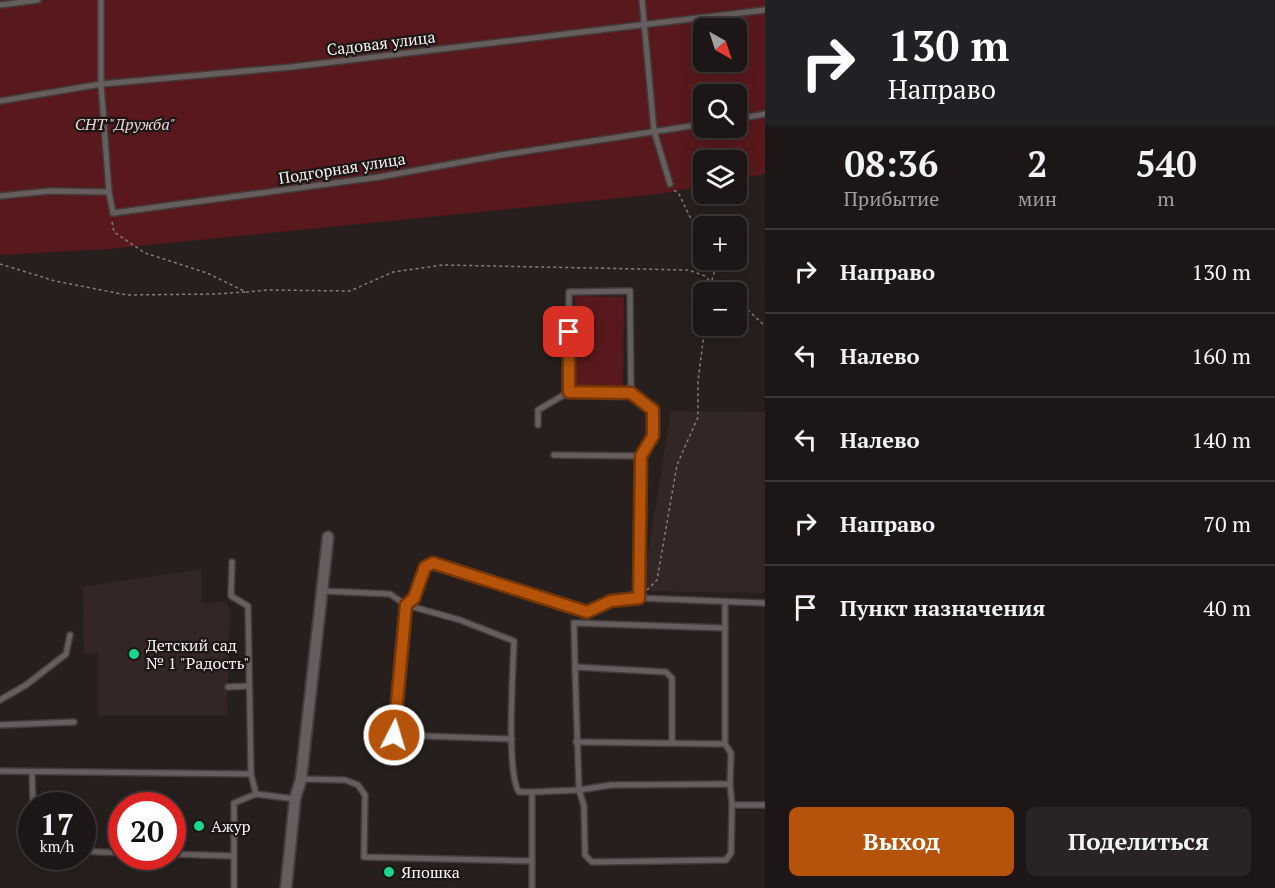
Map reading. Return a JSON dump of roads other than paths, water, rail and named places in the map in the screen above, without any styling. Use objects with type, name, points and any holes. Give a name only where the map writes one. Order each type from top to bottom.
[{"type":"street","points":[[286,888],[295,799],[301,779],[328,537]]},
{"type":"lane","points":[[0,4],[38,0]]},
{"type":"lane","points":[[0,196],[50,191],[109,192],[101,84],[101,0]]},
{"type":"lane","points":[[642,0],[654,131],[670,184]]},
{"type":"lane","name":"Садовая улица","points":[[0,101],[101,84],[291,67],[765,10]]},
{"type":"lane","points":[[747,117],[765,114]]},
{"type":"lane","name":"Подгорная улица","points":[[109,192],[113,213],[379,177],[501,154],[693,126]]},
{"type":"lane","points":[[569,392],[570,292],[630,291],[631,393]]},
{"type":"lane","points":[[538,425],[538,410],[569,392],[631,393],[653,410],[653,436],[641,456],[639,598]]},
{"type":"lane","points":[[554,455],[641,456]]},
{"type":"lane","points":[[232,562],[231,596],[248,606],[251,774],[256,794]]},
{"type":"lane","points":[[512,739],[394,735],[406,605],[414,598],[425,567],[433,563],[587,612],[611,601],[639,598],[765,603]]},
{"type":"lane","points":[[323,591],[390,594],[406,605],[460,620],[514,641],[512,739],[514,785],[519,792],[579,790],[610,785],[730,784]]},
{"type":"lane","points":[[725,602],[725,628],[725,744],[731,753],[731,853],[726,860],[592,862],[585,855],[584,806],[579,790],[574,623],[725,628]]},
{"type":"lane","points":[[0,700],[26,685],[66,654],[70,635]]},
{"type":"lane","points":[[575,667],[666,672],[672,678],[672,742]]},
{"type":"lane","points":[[228,687],[249,686]]},
{"type":"lane","points":[[0,725],[74,722]]},
{"type":"lane","points":[[576,742],[725,744]]},
{"type":"lane","points":[[0,771],[251,774]]},
{"type":"lane","points":[[32,772],[33,792]]},
{"type":"lane","points":[[301,779],[345,780],[358,785],[365,795],[364,857],[532,861]]},
{"type":"lane","points":[[532,792],[532,888]]},
{"type":"lane","points":[[234,888],[234,803],[256,794],[295,799]]},
{"type":"lane","points":[[732,805],[765,805]]},
{"type":"lane","points":[[186,854],[233,856]]},
{"type":"place","name":"Детский сад № 1 \"Радость\"","points":[[134,654]]},
{"type":"place","name":"Ажур","points":[[199,826]]},
{"type":"place","name":"Япошка","points":[[389,872]]},
{"type":"park label","name":"СНТ \"Дружба\"","points":[[125,124]]}]
